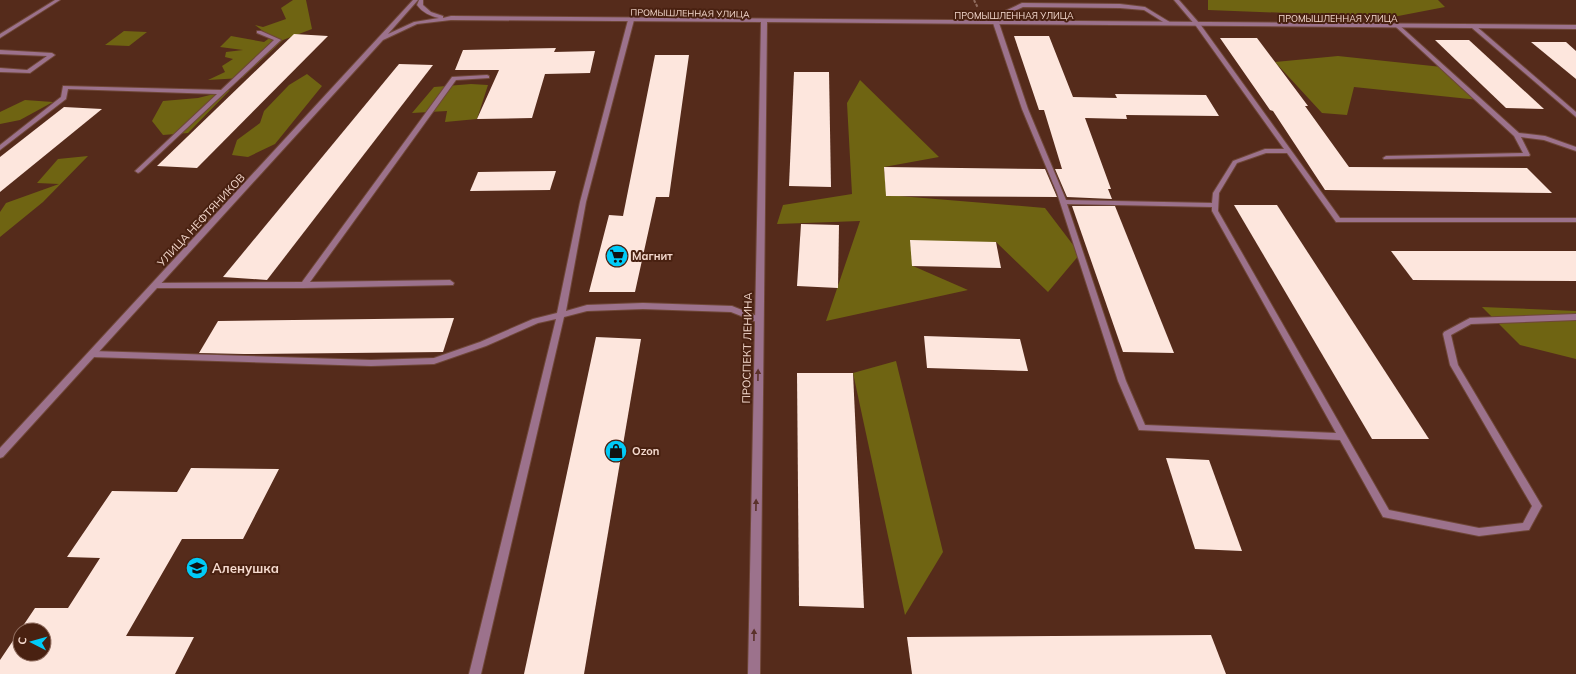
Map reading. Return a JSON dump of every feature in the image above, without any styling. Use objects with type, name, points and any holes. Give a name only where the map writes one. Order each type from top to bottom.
[{"type":"street","points":[[0,36],[58,0]]},
{"type":"street","name":"УЛИЦА НЕФТЯНИКОВ","points":[[0,454],[383,38],[416,0]]},
{"type":"street","name":"ПРОМЫШЛЕННАЯ УЛИЦА","points":[[421,0],[420,5],[425,12],[431,15],[451,18],[764,22],[1576,27]]},
{"type":"street","points":[[1176,0],[1198,25],[1338,220],[1576,220]]},
{"type":"street","points":[[1008,23],[1007,12],[1022,5],[1120,6],[1145,9],[1170,24]]},
{"type":"street","name":"ПРОМЫШЛЕННАЯ УЛИЦА","points":[[383,38],[416,23],[451,18]]},
{"type":"street","points":[[475,674],[562,314],[583,202],[631,20]]},
{"type":"street","name":"ПРОСПЕКТ ЛЕНИНА","points":[[754,674],[764,22]]},
{"type":"street","points":[[996,23],[1025,108],[1063,202],[1122,381],[1142,428],[1342,436]]},
{"type":"street","points":[[1386,158],[1527,155],[1517,135],[1398,26]]},
{"type":"street","points":[[1474,26],[1576,115]]},
{"type":"street","points":[[138,171],[278,40],[259,32]]},
{"type":"street","points":[[0,52],[52,55],[28,72],[0,70]]},
{"type":"street","points":[[304,285],[454,78],[487,77]]},
{"type":"street","points":[[0,148],[64,98],[65,86],[222,92]]},
{"type":"street","points":[[1517,135],[1545,138],[1576,149]]},
{"type":"street","points":[[1288,151],[1265,151],[1235,162],[1216,193],[1215,211],[1386,514],[1479,532],[1526,527],[1537,506],[1454,365],[1448,334],[1470,321],[1576,317]]},
{"type":"street","points":[[1063,202],[1215,205]]},
{"type":"street","points":[[155,286],[450,284]]},
{"type":"street","points":[[92,354],[371,363],[434,361],[483,344],[536,321],[587,308],[650,306],[732,309],[759,320]]},
{"type":"shaded area","points":[[293,0],[306,0],[312,29],[283,40],[242,78],[208,80],[225,72],[222,66],[233,59],[225,57],[226,52],[243,50],[220,47],[231,36],[264,42],[271,37],[255,25],[263,27],[286,19],[281,8]]},
{"type":"shaded area","points":[[1208,0],[1438,0],[1445,7],[1393,17],[1208,10]]},
{"type":"shaded area","points":[[124,31],[147,32],[129,46],[105,45]]},
{"type":"shaded area","points":[[1338,56],[1442,67],[1479,100],[1354,87],[1347,115],[1322,113],[1275,62]]},
{"type":"shaded area","points":[[307,74],[322,86],[275,144],[248,157],[232,155],[237,140],[260,123],[264,111],[289,85]]},
{"type":"shaded area","points":[[860,80],[939,157],[884,167],[887,195],[1045,208],[1080,254],[1048,292],[996,242],[913,266],[968,290],[826,321],[860,221],[777,224],[783,205],[852,194],[847,103]]},
{"type":"shaded area","points":[[471,84],[488,85],[477,119],[445,122],[447,111],[412,113],[434,87]]},
{"type":"shaded area","points":[[230,90],[188,133],[163,135],[152,121],[163,101],[198,98]]},
{"type":"shaded area","points":[[25,100],[53,102],[20,120],[0,124],[0,112]]},
{"type":"shaded area","points":[[88,156],[43,202],[0,237],[0,212],[6,203],[59,184],[37,183],[58,159]]},
{"type":"shaded area","points":[[1482,307],[1576,311],[1576,359],[1520,345]]},
{"type":"shaded area","points":[[896,361],[943,552],[905,615],[853,373]]},
{"type":"building","points":[[294,34],[328,36],[197,168],[157,166]]},
{"type":"building","points":[[1014,36],[1049,36],[1073,97],[1117,98],[1115,94],[1206,95],[1219,116],[1126,115],[1127,119],[1085,118],[1111,189],[1108,189],[1112,199],[1067,197],[1055,169],[1062,169],[1044,110],[1039,110]]},
{"type":"building","points":[[1220,38],[1257,38],[1308,106],[1305,106],[1349,167],[1527,168],[1552,193],[1325,190],[1273,111],[1270,110]]},
{"type":"building","points":[[1435,40],[1469,40],[1544,109],[1506,108]]},
{"type":"building","points":[[1531,42],[1566,42],[1576,51],[1576,79]]},
{"type":"building","points":[[556,48],[554,52],[595,51],[590,73],[545,74],[532,118],[477,119],[499,70],[455,70],[463,50]]},
{"type":"building","points":[[655,55],[689,55],[669,197],[656,197],[635,292],[589,292],[609,215],[623,216]]},
{"type":"building","points":[[399,64],[433,65],[267,280],[223,277]]},
{"type":"building","points":[[794,72],[829,72],[831,187],[789,186]]},
{"type":"building","points":[[64,107],[102,109],[0,192],[0,157]]},
{"type":"building","points":[[884,167],[1045,169],[1057,197],[886,196]]},
{"type":"building","points":[[556,171],[550,190],[470,191],[478,172]]},
{"type":"building","points":[[1234,205],[1277,205],[1429,439],[1372,439]]},
{"type":"building","points":[[1072,206],[1115,206],[1174,353],[1123,352]]},
{"type":"building","points":[[801,224],[839,225],[838,288],[797,286]]},
{"type":"building","points":[[910,240],[996,242],[1001,268],[912,266]]},
{"type":"building","points":[[1391,251],[1576,251],[1576,281],[1413,280]]},
{"type":"building","points":[[454,318],[443,352],[199,353],[218,321]]},
{"type":"building","points":[[924,336],[1020,339],[1028,371],[927,368]]},
{"type":"building","points":[[596,337],[641,339],[584,674],[524,674]]},
{"type":"building","points":[[797,373],[853,373],[864,608],[799,606]]},
{"type":"building","points":[[1166,458],[1209,460],[1242,551],[1195,549]]},
{"type":"building","points":[[191,468],[279,469],[243,539],[182,539],[126,636],[194,637],[175,674],[0,674],[0,660],[12,642],[12,662],[52,662],[52,622],[25,622],[35,608],[68,608],[100,558],[67,557],[112,491],[177,492]]},
{"type":"building","points":[[1211,635],[1226,674],[912,674],[907,637]]},
{"type":"place","name":"Магнит","points":[[617,256]]},
{"type":"place","name":"Ozon","points":[[616,451]]},
{"type":"place","name":"Аленушка","points":[[197,568]]}]
